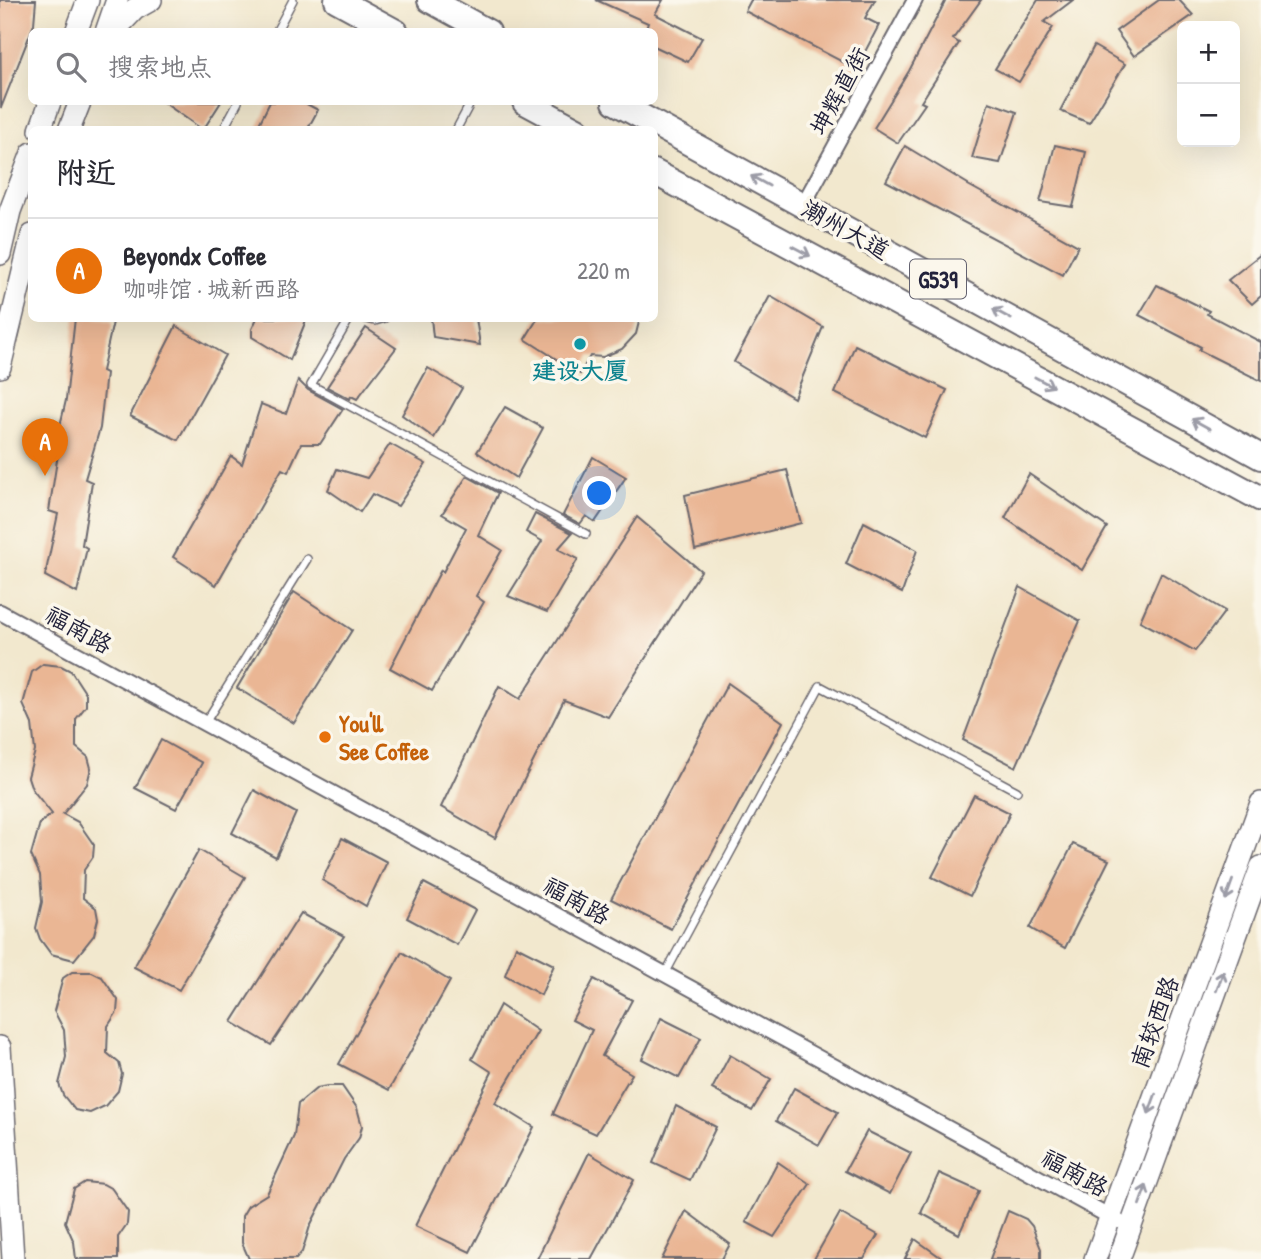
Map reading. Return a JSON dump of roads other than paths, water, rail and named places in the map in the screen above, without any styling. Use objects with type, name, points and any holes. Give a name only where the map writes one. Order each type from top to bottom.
[{"type":"highway","points":[[337,0],[389,28]]},
{"type":"highway","points":[[430,0],[481,28]]},
{"type":"highway","points":[[531,105],[570,126]]},
{"type":"highway","name":"潮州大道","points":[[620,105],[1259,455]]},
{"type":"highway","name":"潮州大道","points":[[658,174],[1261,499]]},
{"type":"main road","points":[[72,0],[75,28]]},
{"type":"main road","points":[[77,28],[88,0]]},
{"type":"main road","points":[[107,28],[117,0]]},
{"type":"main road","points":[[117,28],[135,9],[151,0]]},
{"type":"main road","points":[[41,126],[49,105]]},
{"type":"main road","points":[[71,126],[79,105]]},
{"type":"main road","points":[[0,254],[10,211],[28,164]]},
{"type":"main road","points":[[0,367],[28,252]]},
{"type":"main road","name":"南较西路","points":[[1095,1259],[1261,803]]},
{"type":"main road","name":"南较西路","points":[[1119,1259],[1261,867]]},
{"type":"main road","points":[[0,1047],[13,1259]]},
{"type":"street","name":"坤辉直街","points":[[803,205],[915,0]]},
{"type":"street","name":"福南路","points":[[0,612],[1132,1228]]},
{"type":"lane","points":[[278,28],[293,0]]},
{"type":"lane","points":[[225,126],[236,105]]},
{"type":"lane","points":[[458,126],[469,105]]},
{"type":"lane","points":[[348,322],[311,385],[586,534]]},
{"type":"lane","points":[[205,724],[307,559]]},
{"type":"lane","points":[[665,975],[820,686],[1017,791]]},
{"type":"place","name":"建设大厦","points":[[580,344]]},
{"type":"place","name":"Beyondx Coffee","points":[[45,476]]},
{"type":"place","name":"You'll See Coffee","points":[[325,737]]}]
